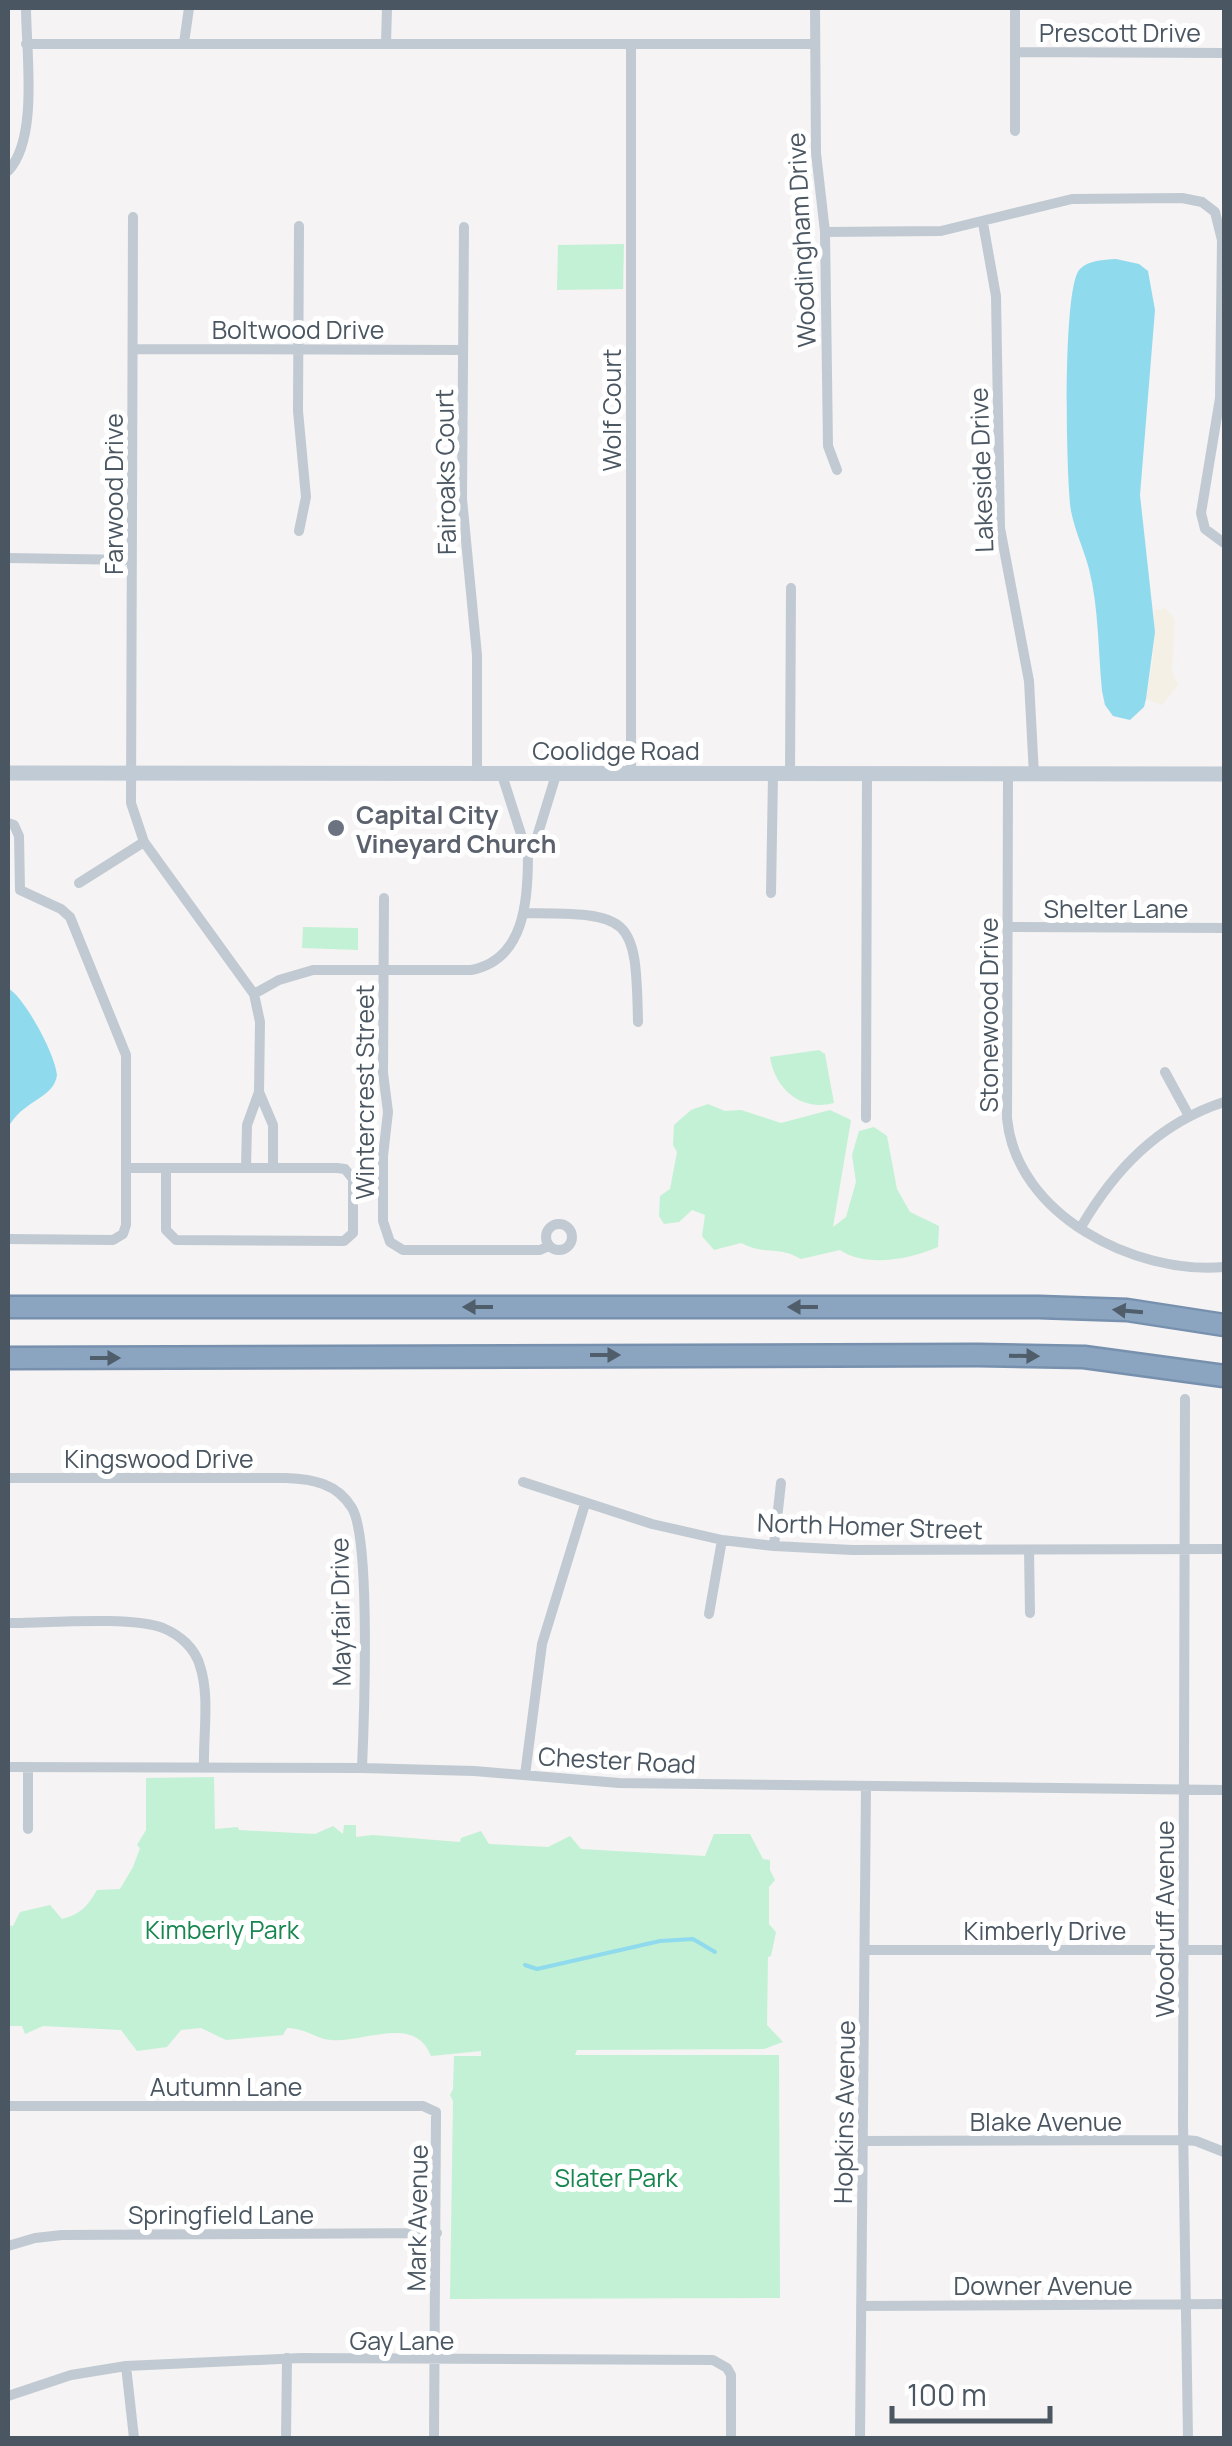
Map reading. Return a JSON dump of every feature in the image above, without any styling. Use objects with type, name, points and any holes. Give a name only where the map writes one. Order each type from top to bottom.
[{"type":"highway","points":[[8,1307],[1040,1306],[1126,1310],[1224,1326]]},
{"type":"highway","points":[[8,1358],[1084,1356],[1224,1376]]},
{"type":"street","points":[[8,171],[15,164],[25,137],[26,8]]},
{"type":"street","points":[[184,43],[189,8]]},
{"type":"street","points":[[386,42],[387,8]]},
{"type":"street","name":"Woodingham Drive","points":[[814,8],[816,152],[825,232],[828,446],[837,470]]},
{"type":"street","points":[[1015,8],[1015,132]]},
{"type":"street","points":[[26,44],[814,44]]},
{"type":"street","name":"Wolf Court","points":[[631,46],[631,775]]},
{"type":"street","name":"Prescott Drive","points":[[1015,52],[1224,52]]},
{"type":"street","points":[[825,232],[918,232],[983,223],[1047,204],[1099,198],[1195,199],[1215,212],[1222,240],[1220,398],[1201,513],[1205,529],[1224,543]]},
{"type":"street","name":"Farwood Drive","points":[[133,216],[132,772],[133,814],[144,842]]},
{"type":"street","name":"Lakeside Drive","points":[[983,223],[996,296],[1000,528],[1028,681],[1034,774]]},
{"type":"street","points":[[299,226],[298,428],[306,498],[299,531]]},
{"type":"street","name":"Fairoaks Court","points":[[464,227],[462,526],[478,655],[477,775]]},
{"type":"street","name":"Boltwood Drive","points":[[133,349],[463,350]]},
{"type":"street","points":[[8,558],[132,560]]},
{"type":"street","points":[[790,775],[792,588]]},
{"type":"street","name":"Coolidge Road","points":[[8,773],[1224,774]]},
{"type":"street","points":[[254,994],[278,980],[313,970],[482,967],[508,946],[525,913],[528,856],[502,775]]},
{"type":"street","points":[[771,893],[773,775]]},
{"type":"street","name":"Stonewood Drive","points":[[1008,775],[1009,1137],[1017,1162],[1032,1184],[1080,1227],[1104,1242],[1146,1259],[1184,1267],[1224,1268]]},
{"type":"street","points":[[528,856],[556,776]]},
{"type":"street","points":[[866,1118],[867,776]]},
{"type":"street","points":[[8,823],[14,825],[19,836],[20,890],[60,908],[70,917],[128,1066],[126,1226],[118,1239],[8,1240]]},
{"type":"street","points":[[79,883],[144,842],[254,994],[260,1022],[259,1092],[249,1116],[246,1168]]},
{"type":"street","name":"Wintercrest Street","points":[[384,898],[383,1073],[388,1112],[383,1221],[390,1242],[403,1250],[540,1250],[549,1246]]},
{"type":"street","points":[[525,913],[603,916],[624,929],[637,964],[638,1022]]},
{"type":"street","name":"Shelter Lane","points":[[1008,927],[1224,928]]},
{"type":"street","points":[[1165,1072],[1189,1116]]},
{"type":"street","points":[[259,1092],[272,1116],[274,1168]]},
{"type":"street","points":[[1080,1227],[1126,1163],[1154,1138],[1189,1116],[1224,1102]]},
{"type":"street","points":[[249,1116],[260,1109],[272,1116]]},
{"type":"street","points":[[127,1168],[166,1168],[274,1168],[349,1171],[353,1180],[353,1232],[344,1241],[176,1240],[166,1230],[166,1168]]},
{"type":"street","name":"Woodruff Avenue","points":[[1186,1399],[1184,2140],[1188,2438]]},
{"type":"street","name":"Kingswood Drive","points":[[8,1478],[311,1480]]},
{"type":"street","name":"Mayfair Drive","points":[[311,1480],[341,1493],[357,1518],[361,1536],[362,1768]]},
{"type":"street","name":"North Homer Street","points":[[523,1482],[585,1504],[722,1540],[774,1546],[852,1550],[1224,1549]]},
{"type":"street","points":[[774,1546],[780,1483]]},
{"type":"street","points":[[525,1775],[542,1644],[585,1504]]},
{"type":"street","points":[[710,1614],[722,1540]]},
{"type":"street","points":[[1030,1550],[1030,1613]]},
{"type":"street","points":[[8,1622],[133,1623],[165,1628],[183,1639],[194,1652],[204,1680],[204,1767]]},
{"type":"street","name":"Chester Road","points":[[8,1767],[362,1768],[619,1783],[1224,1790]]},
{"type":"street","points":[[28,1767],[28,1829]]},
{"type":"street","name":"Hopkins Avenue","points":[[860,2438],[866,1786]]},
{"type":"street","name":"Kimberly Drive","points":[[866,1950],[1224,1950]]},
{"type":"street","name":"Autumn Lane","points":[[8,2106],[424,2106],[436,2112],[438,2119]]},
{"type":"street","name":"Mark Avenue","points":[[434,2438],[438,2119]]},
{"type":"street","name":"Blake Avenue","points":[[864,2141],[1184,2140],[1224,2152]]},
{"type":"street","name":"Springfield Lane","points":[[8,2246],[62,2235],[437,2233]]},
{"type":"street","name":"Downer Avenue","points":[[861,2306],[1224,2304]]},
{"type":"street","points":[[286,2438],[287,2358]]},
{"type":"street","name":"Gay Lane","points":[[8,2396],[71,2374],[126,2366],[287,2358],[713,2360],[727,2368],[730,2375],[731,2438]]},
{"type":"street","points":[[126,2366],[134,2438]]},
{"type":"green space","points":[[624,244],[623,289],[557,290],[558,245]]},
{"type":"green space","points":[[303,927],[358,928],[358,950],[302,948]]},
{"type":"green space","points":[[819,1050],[825,1054],[834,1103],[822,1105],[801,1101],[784,1088],[770,1057]]},
{"type":"green space","points":[[708,1104],[781,1123],[830,1110],[851,1120],[833,1227],[846,1217],[856,1182],[852,1155],[859,1131],[874,1127],[887,1136],[897,1189],[910,1212],[939,1226],[938,1247],[889,1260],[862,1259],[840,1250],[801,1259],[741,1243],[714,1250],[702,1236],[705,1215],[692,1210],[679,1222],[664,1224],[659,1216],[660,1196],[670,1189],[677,1152],[673,1145],[674,1125],[691,1110]]},
{"type":"green space","points":[[214,1777],[215,1829],[238,1827],[315,1834],[333,1826],[343,1834],[344,1825],[356,1825],[356,1837],[460,1842],[461,1838],[481,1831],[489,1844],[548,1847],[570,1836],[581,1849],[705,1856],[714,1834],[750,1834],[763,1859],[770,1860],[775,1880],[769,1887],[769,1924],[776,1932],[768,1957],[767,2025],[783,2042],[764,2049],[577,2050],[575,2055],[779,2055],[780,2298],[450,2299],[450,2095],[454,2056],[481,2056],[481,2051],[431,2056],[423,2043],[401,2033],[331,2040],[287,2028],[283,2035],[226,2040],[201,2028],[181,2030],[167,2047],[137,2051],[121,2030],[43,2026],[25,2034],[22,2026],[8,2026],[8,1925],[13,1926],[20,1912],[50,1905],[62,1919],[69,1917],[83,1909],[97,1890],[120,1889],[133,1867],[140,1848],[137,1845],[146,1830],[146,1778]]},
{"type":"sand","points":[[1165,608],[1175,619],[1172,671],[1178,685],[1162,705],[1146,699],[1153,658],[1154,611]]},
{"type":"water","points":[[1116,259],[1139,264],[1148,271],[1155,310],[1140,495],[1155,632],[1144,707],[1130,720],[1113,716],[1105,705],[1095,599],[1071,511],[1068,462],[1068,344],[1074,283],[1084,266]]},
{"type":"water","points":[[8,988],[38,1027],[57,1075],[50,1089],[21,1111],[8,1128]]},
{"type":"waterway","points":[[525,1965],[537,1969],[660,1941],[693,1939],[715,1952]]},
{"type":"place","name":"Capital City Vineyard Church","points":[[336,828]]},
{"type":"park label","name":"Kimberly Park","points":[[222,1929]]},
{"type":"park label","name":"Slater Park","points":[[616,2177]]}]
